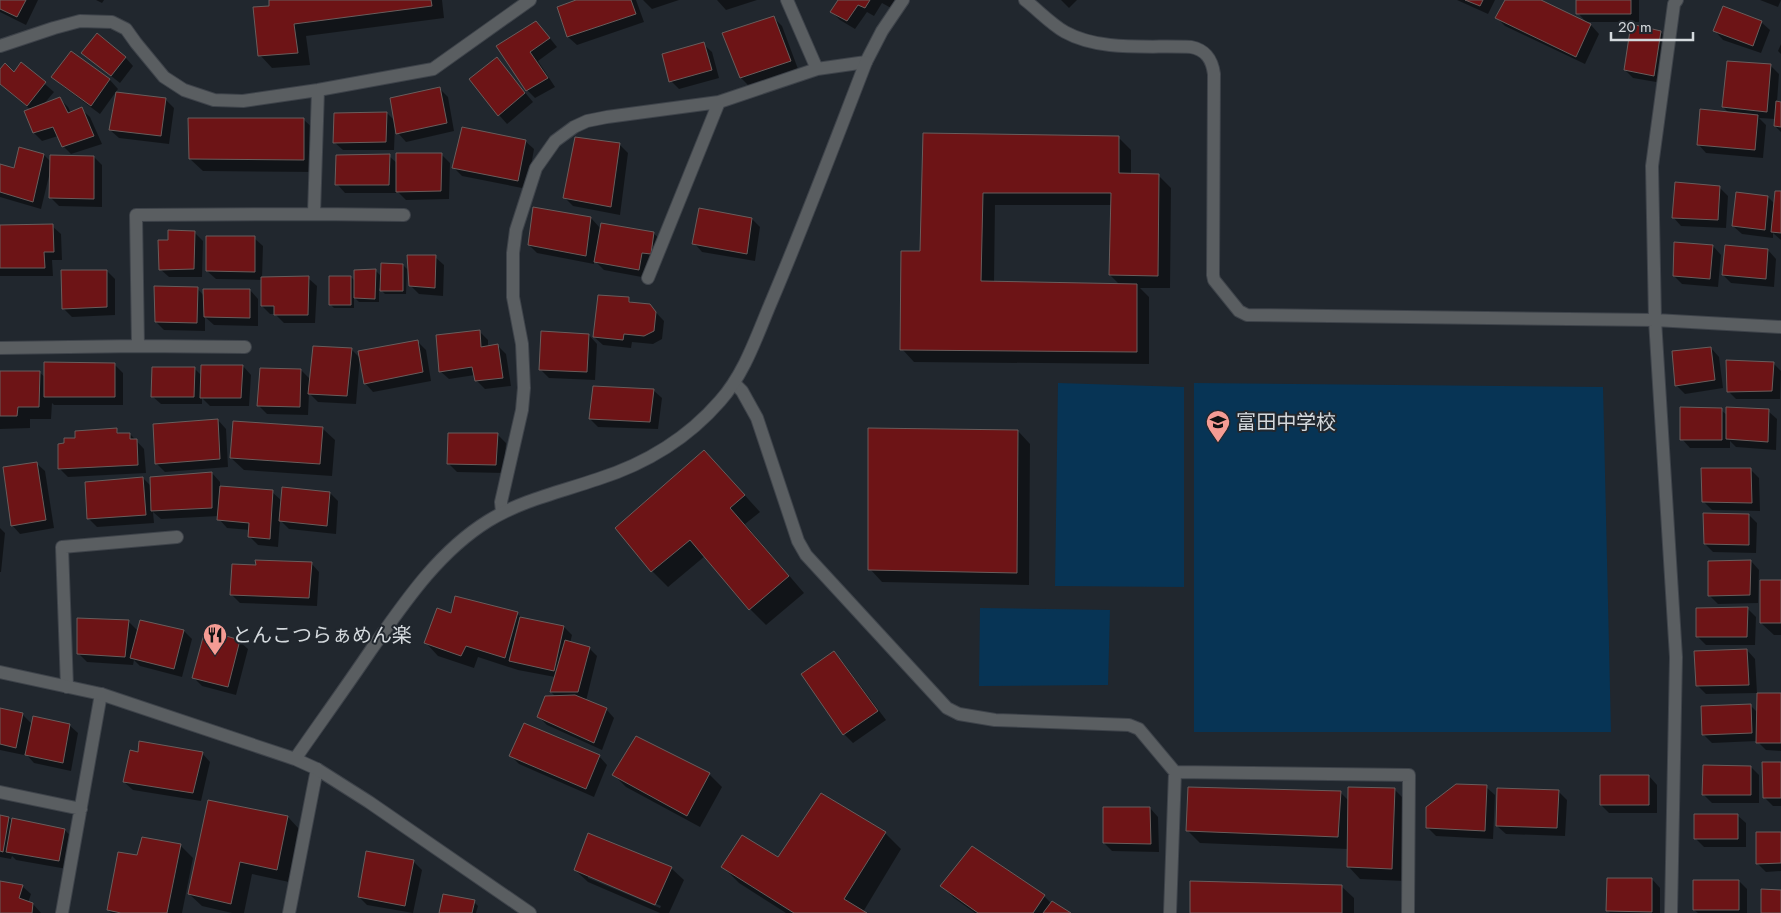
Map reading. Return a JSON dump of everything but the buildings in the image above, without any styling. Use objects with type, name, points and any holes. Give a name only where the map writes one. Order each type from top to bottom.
[{"type":"street","points":[[0,46],[54,28],[80,22],[112,22],[126,29],[164,77],[184,90],[214,100],[243,101],[318,90],[433,69],[530,0]]},
{"type":"street","points":[[787,0],[817,69]]},
{"type":"street","points":[[295,759],[408,597],[466,536],[502,512],[519,504],[600,479],[650,458],[695,427],[720,401],[734,383],[750,352],[784,272],[866,62],[882,31],[903,0]]},
{"type":"street","points":[[1026,0],[1064,32],[1084,40],[1130,46],[1191,47],[1201,49],[1213,63],[1213,276],[1214,280],[1239,311],[1247,315],[1655,320],[1781,327]]},
{"type":"street","points":[[1671,913],[1676,657],[1655,320],[1652,166],[1674,4],[1677,0]]},
{"type":"street","points":[[502,512],[501,502],[522,410],[524,388],[522,344],[513,297],[513,253],[516,230],[536,168],[556,141],[574,127],[587,121],[719,102],[817,69],[866,62]]},
{"type":"street","points":[[314,214],[318,90]]},
{"type":"street","points":[[648,278],[719,102]]},
{"type":"street","points":[[138,346],[136,215],[404,215]]},
{"type":"street","points":[[0,348],[245,347]]},
{"type":"street","points":[[734,383],[742,391],[757,418],[798,541],[806,555],[947,708],[959,714],[988,719],[1129,725],[1139,729],[1175,772],[1170,913]]},
{"type":"street","points":[[67,686],[62,547],[177,537]]},
{"type":"street","points":[[0,672],[101,694],[295,759],[317,769],[430,843],[530,913]]},
{"type":"street","points":[[62,913],[101,694]]},
{"type":"street","points":[[288,913],[317,769]]},
{"type":"street","points":[[1175,772],[1409,775],[1408,913]]},
{"type":"street","points":[[0,792],[81,808]]},
{"type":"shaded area","points":[[1058,383],[1184,387],[1184,587],[1055,586]]},
{"type":"shaded area","points":[[1194,383],[1603,387],[1611,732],[1194,732]]},
{"type":"shaded area","points":[[980,608],[1110,610],[1108,685],[979,686]]},
{"type":"place","name":"富田中学校","points":[[1218,443]]},
{"type":"place","name":"とんこつらぁめん楽","points":[[215,656]]}]
